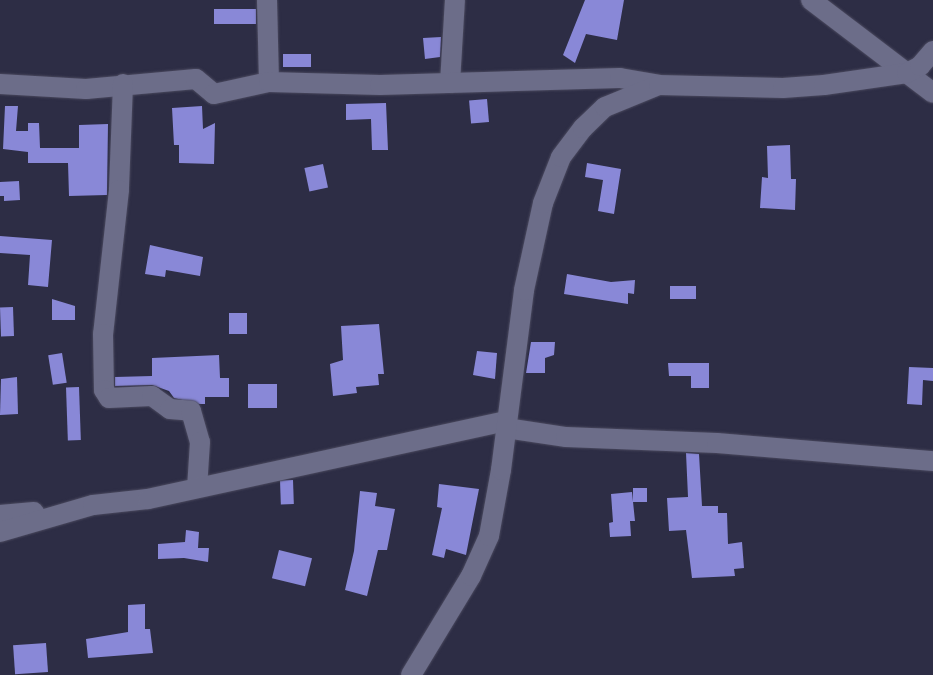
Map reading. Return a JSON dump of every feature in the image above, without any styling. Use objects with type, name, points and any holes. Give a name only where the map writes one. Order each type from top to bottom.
[{"type":"street","points":[[267,0],[269,82]]},
{"type":"street","points":[[450,83],[455,0]]},
{"type":"street","points":[[811,0],[930,89]]},
{"type":"street","points":[[0,84],[86,89],[123,84],[196,79],[214,94],[269,82],[289,85],[450,83],[620,78],[658,85],[783,88],[907,73],[920,66],[933,50]]},
{"type":"street","points":[[123,84],[119,190],[103,334],[104,390],[108,398],[152,396],[170,409],[191,411],[200,442],[197,488]]},
{"type":"street","points":[[411,675],[471,576],[489,536],[507,425],[524,290],[543,203],[561,157],[605,107],[658,85]]},
{"type":"street","points":[[0,515],[93,505],[197,488],[507,425],[566,437],[717,443],[933,461]]},
{"type":"street","points":[[0,532],[93,505]]},
{"type":"building","points":[[585,0],[624,0],[617,40],[586,34],[575,63],[563,55]]},
{"type":"building","points":[[214,9],[256,9],[256,24],[214,24]]},
{"type":"building","points":[[441,37],[440,57],[425,59],[423,38]]},
{"type":"building","points":[[283,54],[311,54],[311,67],[283,67]]},
{"type":"building","points":[[487,99],[489,122],[471,123],[469,101]]},
{"type":"building","points":[[386,103],[388,150],[372,150],[371,119],[346,120],[346,104]]},
{"type":"building","points":[[5,106],[18,106],[16,131],[28,131],[28,123],[39,123],[40,148],[79,148],[79,125],[108,124],[107,195],[69,196],[68,163],[28,163],[28,152],[3,149]]},
{"type":"building","points":[[202,106],[203,129],[215,123],[214,164],[179,163],[179,145],[174,145],[172,108]]},
{"type":"building","points":[[790,145],[791,179],[796,179],[795,210],[760,208],[762,177],[768,178],[767,146]]},
{"type":"building","points":[[587,163],[621,169],[614,214],[598,211],[603,180],[585,177]]},
{"type":"building","points":[[323,164],[328,187],[309,191],[304,168]]},
{"type":"building","points":[[19,181],[20,200],[4,201],[4,196],[0,196],[0,182]]},
{"type":"building","points":[[0,236],[52,240],[48,287],[28,285],[30,255],[0,253]]},
{"type":"building","points":[[150,245],[203,257],[200,276],[166,270],[165,277],[145,274]]},
{"type":"building","points":[[567,274],[611,282],[635,280],[634,294],[628,293],[628,304],[564,294]]},
{"type":"building","points":[[670,286],[696,286],[696,299],[670,299]]},
{"type":"building","points":[[52,299],[75,306],[75,320],[52,320]]},
{"type":"building","points":[[0,307],[13,307],[14,336],[1,336]]},
{"type":"building","points":[[229,313],[247,313],[247,334],[229,334]]},
{"type":"building","points":[[379,324],[384,374],[378,374],[379,385],[356,387],[357,393],[333,396],[330,364],[343,360],[341,326]]},
{"type":"building","points":[[531,342],[555,342],[554,355],[545,358],[545,373],[526,373]]},
{"type":"building","points":[[477,351],[497,353],[495,379],[473,375]]},
{"type":"building","points":[[62,353],[67,383],[53,385],[48,355]]},
{"type":"building","points":[[219,355],[220,378],[229,378],[229,397],[205,397],[205,404],[199,404],[174,398],[169,391],[152,385],[115,386],[115,377],[152,376],[152,358]]},
{"type":"building","points":[[668,363],[709,363],[709,388],[691,388],[691,376],[669,376]]},
{"type":"building","points":[[909,367],[933,368],[933,381],[923,380],[922,405],[907,404]]},
{"type":"building","points":[[17,377],[18,414],[0,415],[1,379]]},
{"type":"building","points":[[248,384],[277,384],[277,408],[248,408]]},
{"type":"building","points":[[66,387],[79,387],[81,440],[68,440]]},
{"type":"building","points":[[686,453],[699,454],[702,506],[718,506],[718,513],[727,513],[728,544],[742,542],[744,568],[734,569],[735,576],[692,578],[686,530],[669,531],[667,498],[688,497]]},
{"type":"building","points":[[280,480],[293,480],[294,504],[281,504]]},
{"type":"building","points":[[439,484],[479,489],[466,555],[446,549],[444,558],[432,555],[442,508],[437,507]]},
{"type":"building","points":[[633,488],[647,488],[647,502],[633,502]]},
{"type":"building","points":[[360,491],[377,493],[375,506],[395,509],[387,550],[378,550],[367,596],[345,590],[354,551]]},
{"type":"building","points":[[632,492],[635,521],[630,521],[631,536],[610,537],[609,523],[613,522],[611,494]]},
{"type":"building","points":[[186,530],[199,532],[198,548],[209,548],[208,562],[184,558],[158,559],[158,544],[185,542]]},
{"type":"building","points":[[279,550],[312,558],[305,586],[272,578]]},
{"type":"building","points":[[145,604],[145,629],[150,629],[153,653],[88,658],[86,639],[128,632],[128,605]]},
{"type":"building","points":[[46,643],[48,672],[15,674],[13,645]]}]
